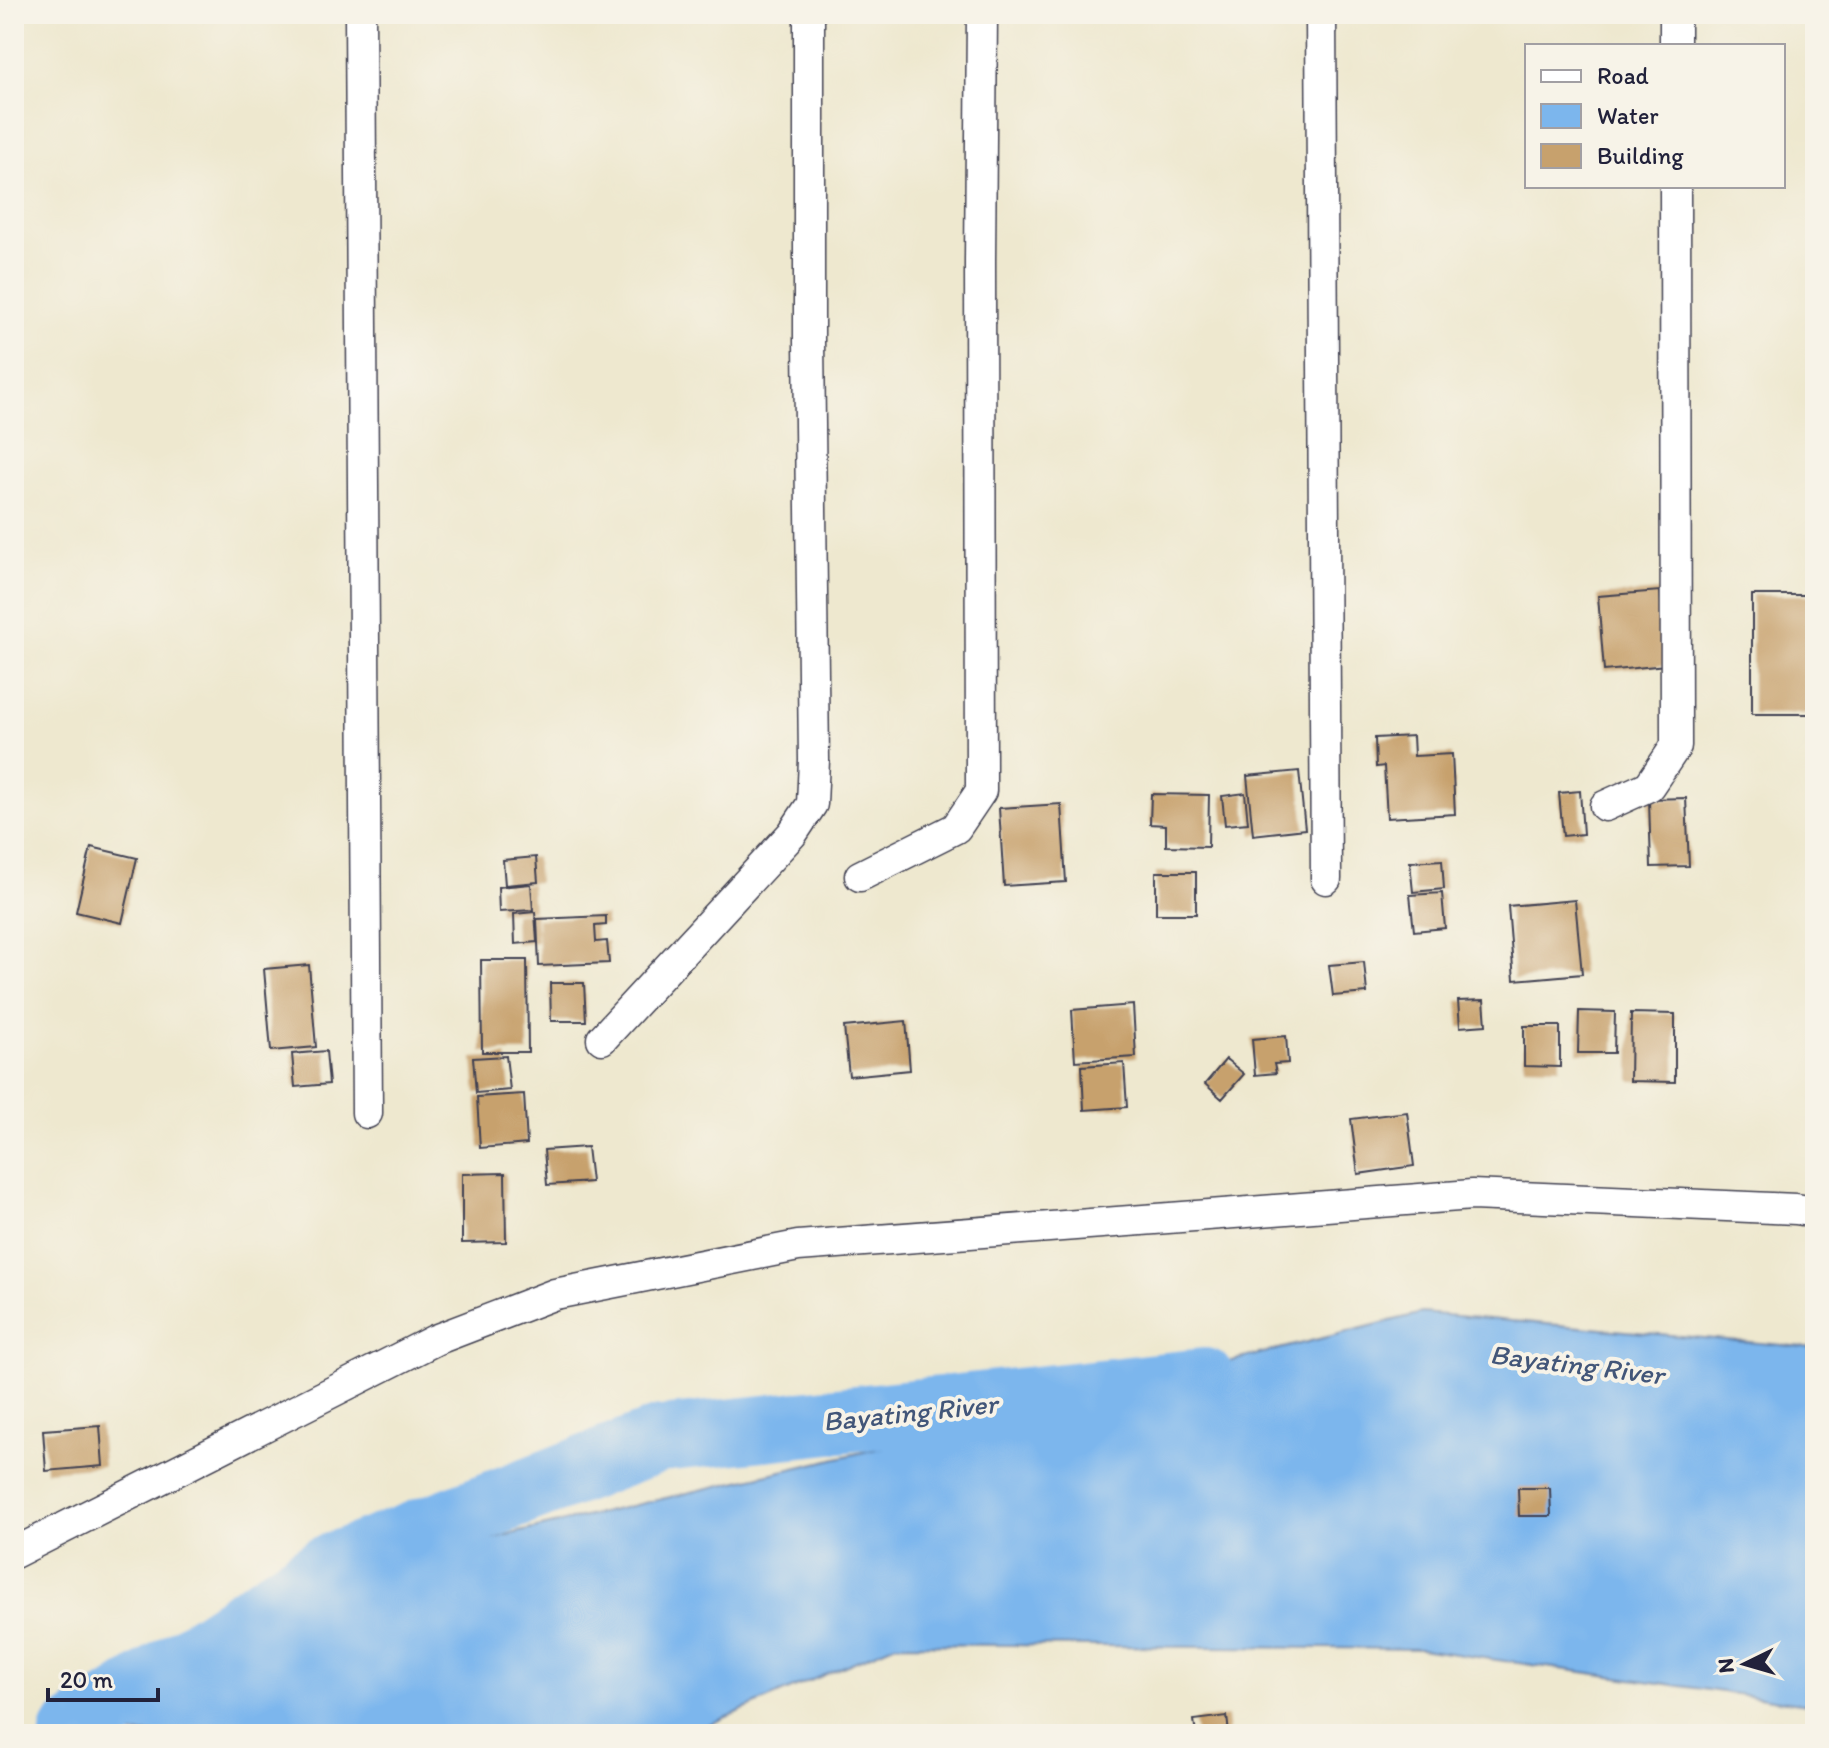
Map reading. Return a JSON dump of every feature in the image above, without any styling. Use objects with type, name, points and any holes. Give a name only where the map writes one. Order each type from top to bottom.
[{"type":"street","points":[[360,14],[367,1113]]},
{"type":"street","points":[[602,1039],[792,834],[812,804],[809,14]]},
{"type":"street","points":[[860,876],[956,828],[981,791],[982,14]]},
{"type":"street","points":[[1321,14],[1326,879]]},
{"type":"street","points":[[1675,14],[1675,44]]},
{"type":"street","points":[[1605,806],[1649,786],[1676,746],[1675,188]]},
{"type":"street","points":[[14,1553],[435,1340],[555,1294],[798,1246],[1472,1195],[1815,1212]]},
{"type":"water","points":[[1422,1313],[1815,1348],[1815,1705],[1420,1649],[896,1644],[687,1734],[63,1734],[391,1562],[966,1428]]},
{"type":"building","points":[[1660,591],[1666,665],[1604,671],[1598,596]]},
{"type":"building","points":[[1752,595],[1815,595],[1815,714],[1752,714]]},
{"type":"building","points":[[1413,736],[1414,756],[1452,754],[1455,814],[1387,818],[1384,766],[1376,767],[1375,738]]},
{"type":"building","points":[[1299,771],[1305,829],[1253,835],[1247,776]]},
{"type":"building","points":[[1580,791],[1583,834],[1563,836],[1559,793]]},
{"type":"building","points":[[1245,793],[1248,823],[1225,825],[1222,796]]},
{"type":"building","points":[[1151,794],[1209,795],[1208,847],[1166,846],[1166,825],[1150,824]]},
{"type":"building","points":[[1686,798],[1689,866],[1651,867],[1649,799]]},
{"type":"building","points":[[1061,804],[1066,882],[1004,886],[999,808]]},
{"type":"building","points":[[91,847],[137,858],[122,923],[76,912]]},
{"type":"building","points":[[536,857],[538,882],[505,885],[503,860]]},
{"type":"building","points":[[1442,860],[1444,889],[1413,892],[1410,862]]},
{"type":"building","points":[[1156,872],[1196,872],[1196,914],[1156,914]]},
{"type":"building","points":[[531,884],[533,910],[499,912],[498,887]]},
{"type":"building","points":[[1442,893],[1445,928],[1414,931],[1410,895]]},
{"type":"building","points":[[1575,900],[1582,974],[1514,980],[1508,906]]},
{"type":"building","points":[[535,912],[537,942],[515,944],[514,914]]},
{"type":"building","points":[[606,916],[606,925],[595,926],[596,942],[607,941],[609,963],[539,966],[537,919]]},
{"type":"building","points":[[481,960],[527,960],[528,1052],[482,1052]]},
{"type":"building","points":[[1364,962],[1367,993],[1333,996],[1329,965]]},
{"type":"building","points":[[309,965],[316,1047],[271,1051],[264,969]]},
{"type":"building","points":[[550,983],[584,983],[586,1021],[551,1021]]},
{"type":"building","points":[[1484,1000],[1486,1025],[1460,1027],[1458,1001]]},
{"type":"building","points":[[1133,1005],[1136,1057],[1075,1061],[1072,1010]]},
{"type":"building","points":[[1579,1011],[1615,1012],[1614,1053],[1578,1053]]},
{"type":"building","points":[[1631,1013],[1675,1014],[1675,1082],[1630,1081]]},
{"type":"building","points":[[906,1021],[910,1070],[849,1076],[844,1027]]},
{"type":"building","points":[[1524,1026],[1560,1026],[1560,1067],[1524,1066]]},
{"type":"building","points":[[1286,1036],[1288,1063],[1274,1064],[1276,1073],[1255,1075],[1252,1039]]},
{"type":"building","points":[[326,1051],[329,1084],[295,1087],[292,1054]]},
{"type":"building","points":[[506,1056],[510,1090],[476,1093],[473,1058]]},
{"type":"building","points":[[1226,1059],[1244,1074],[1222,1099],[1205,1084]]},
{"type":"building","points":[[1124,1063],[1127,1107],[1084,1110],[1082,1066]]},
{"type":"building","points":[[524,1094],[527,1144],[480,1148],[477,1097]]},
{"type":"building","points":[[1407,1112],[1414,1166],[1358,1174],[1351,1119]]},
{"type":"building","points":[[587,1147],[591,1182],[547,1185],[544,1150]]},
{"type":"building","points":[[505,1173],[506,1242],[462,1243],[462,1174]]},
{"type":"building","points":[[100,1426],[103,1466],[46,1471],[43,1430]]},
{"type":"building","points":[[1518,1488],[1550,1488],[1551,1516],[1519,1516]]},
{"type":"building","points":[[1227,1716],[1229,1734],[1196,1734],[1194,1720]]},
{"type":"waterway","name":"Bayating River","points":[[73,1734],[324,1569],[661,1439],[1204,1381]]}]
